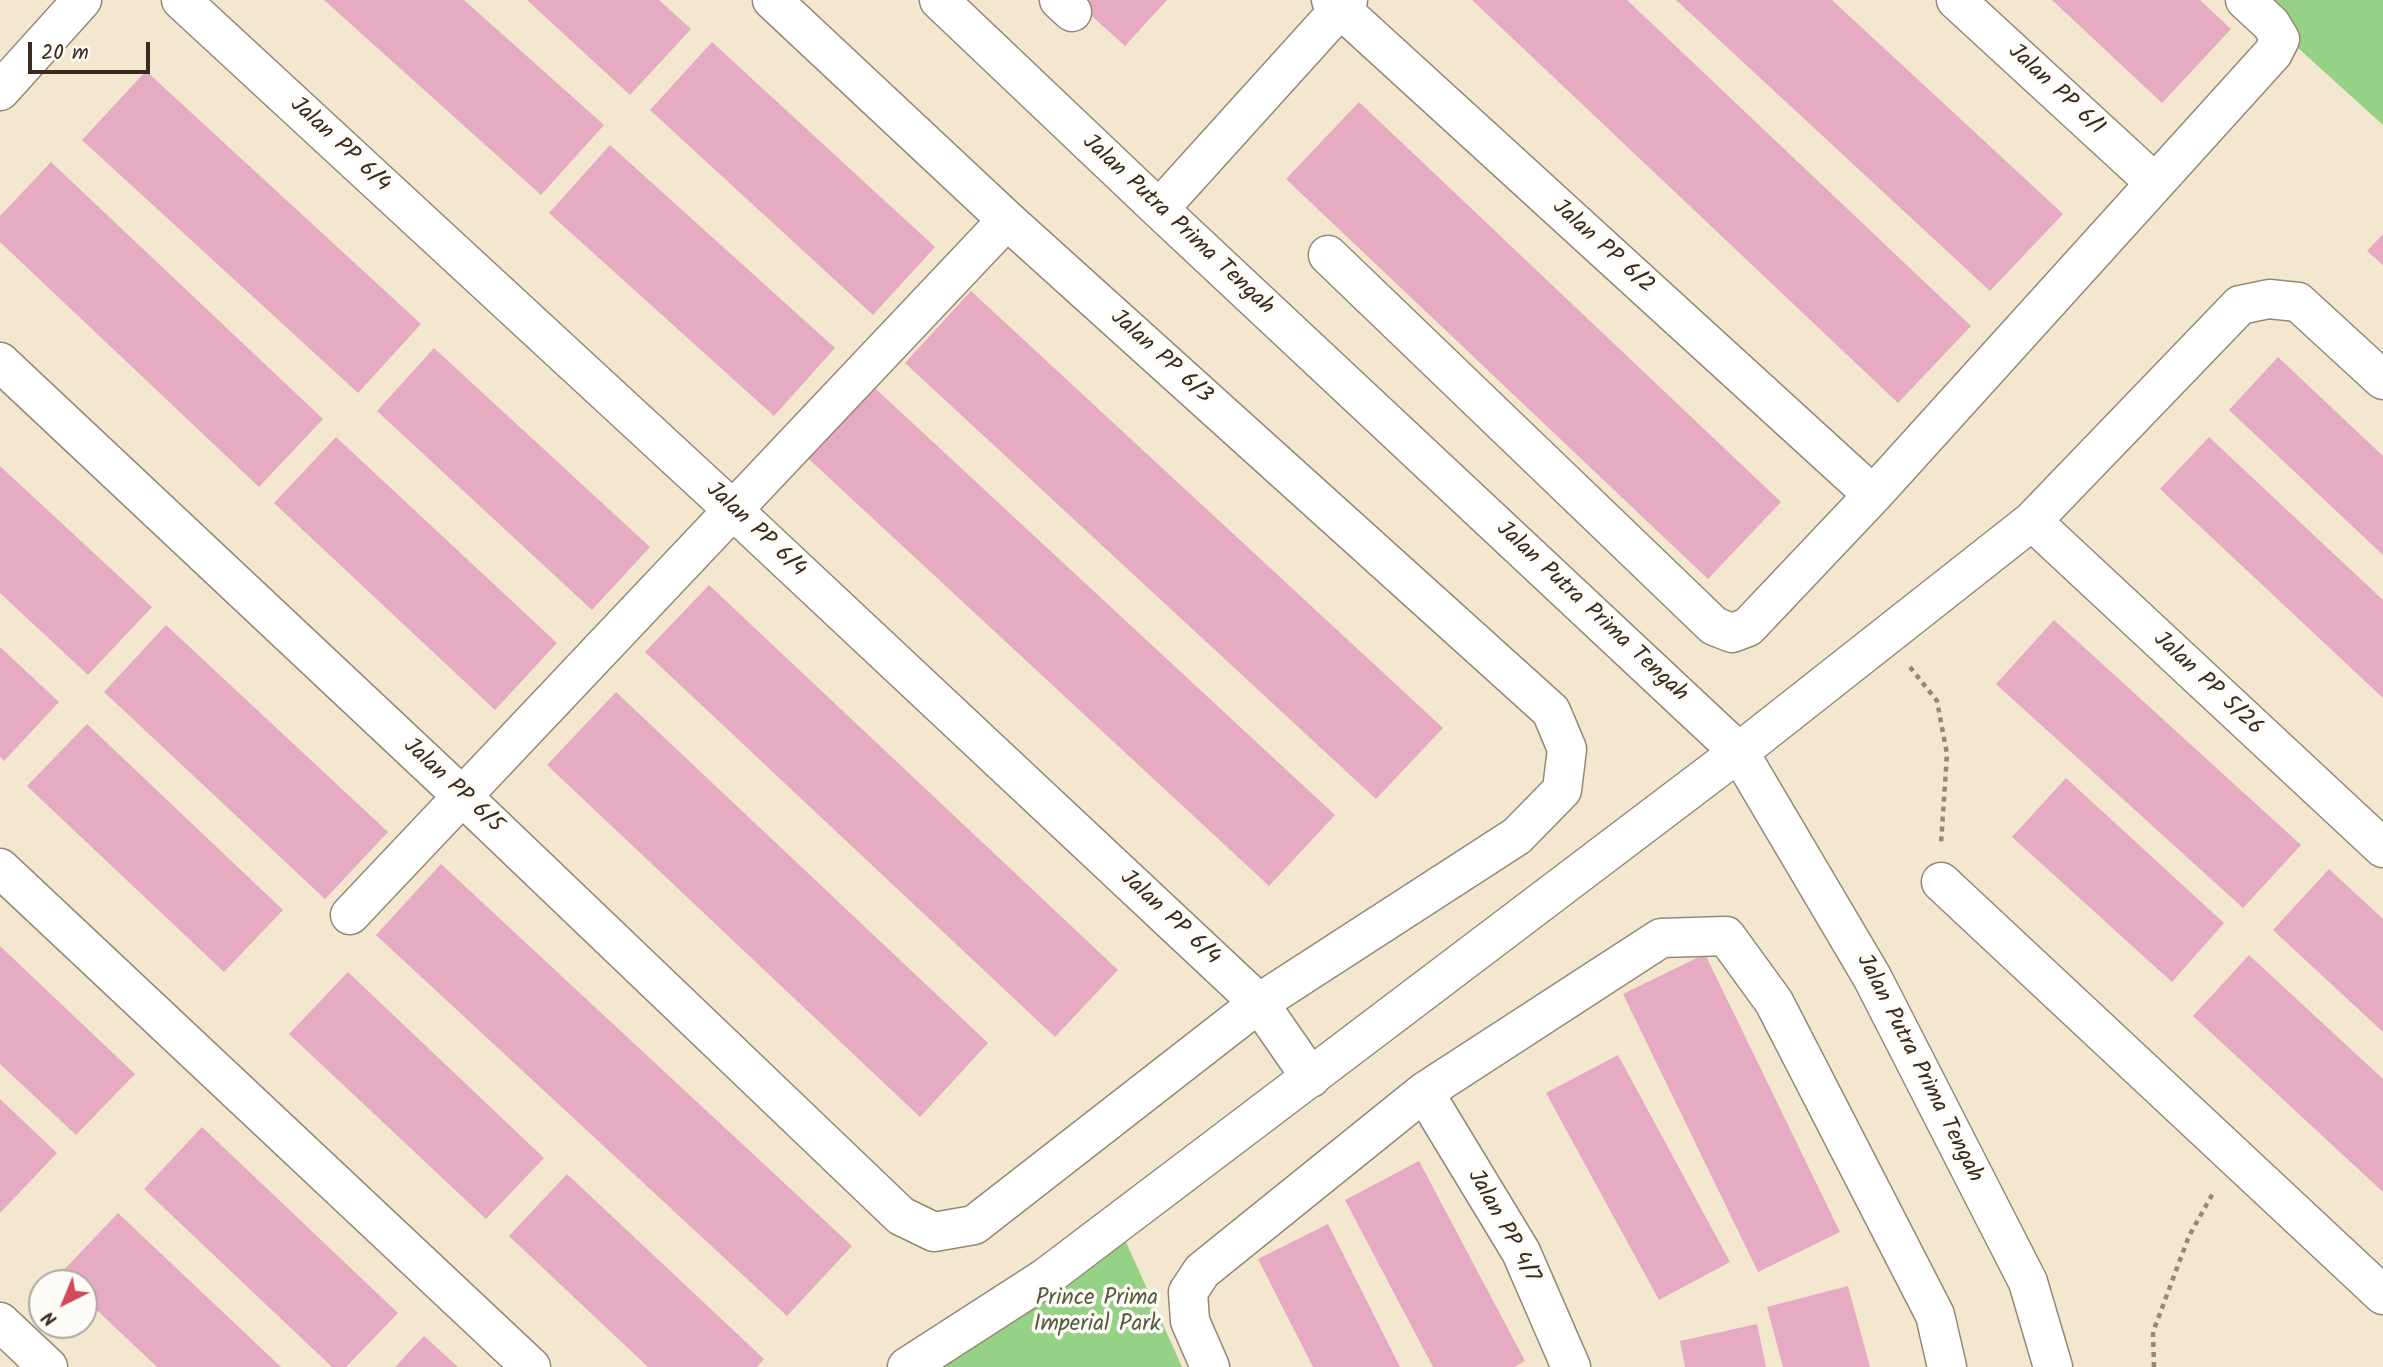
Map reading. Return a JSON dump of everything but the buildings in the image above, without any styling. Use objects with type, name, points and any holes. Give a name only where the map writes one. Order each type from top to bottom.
[{"type":"street","points":[[0,91],[82,0]]},
{"type":"street","name":"Jalan PP 6/4","points":[[181,0],[733,510],[1259,1003],[1311,1078]]},
{"type":"street","name":"Jalan PP 6/3","points":[[772,0],[1007,220],[1552,711]]},
{"type":"street","name":"Jalan Putra Prima Tengah","points":[[939,0],[1739,751],[1878,989],[2028,1282],[2053,1367]]},
{"type":"street","name":"Jalan PP 6/1","points":[[1956,0],[2154,182]]},
{"type":"street","points":[[1328,255],[1714,626],[1732,633],[1748,627],[1873,495],[2273,53],[2280,39],[2271,24],[2245,0]]},
{"type":"street","points":[[1159,209],[1340,3]]},
{"type":"street","name":"Jalan PP 6/2","points":[[1340,3],[1873,495]]},
{"type":"street","points":[[350,915],[1007,220]]},
{"type":"street","points":[[906,1367],[1045,1278],[1739,751],[2032,521],[2240,306],[2269,299],[2298,302],[2383,380]]},
{"type":"street","name":"Jalan PP 6/5","points":[[0,362],[462,796],[901,1216],[934,1232],[974,1225],[1259,1003],[1517,836],[1562,790],[1567,749],[1552,711]]},
{"type":"street","name":"Jalan PP 5/26","points":[[2032,521],[2383,848]]},
{"type":"street","points":[[0,868],[531,1367]]},
{"type":"street","points":[[1941,882],[2383,1295]]},
{"type":"street","points":[[1210,1367],[1190,1321],[1188,1292],[1202,1271],[1424,1092],[1661,938],[1726,936],[1774,1002],[1936,1315],[1947,1367]]},
{"type":"street","name":"Jalan PP 4/7","points":[[1424,1092],[1521,1252],[1571,1367]]},
{"type":"street","points":[[0,1322],[48,1367]]},
{"type":"path","points":[[1886,636],[1937,701],[1947,754],[1941,882]]},
{"type":"path","points":[[2154,1367],[2153,1332],[2189,1236],[2234,1155]]},
{"type":"green space","points":[[2245,0],[2383,0],[2383,125]]},
{"type":"green space","name":"Prince Prima Imperial Park","points":[[1122,1233],[1182,1367],[914,1367]]}]
